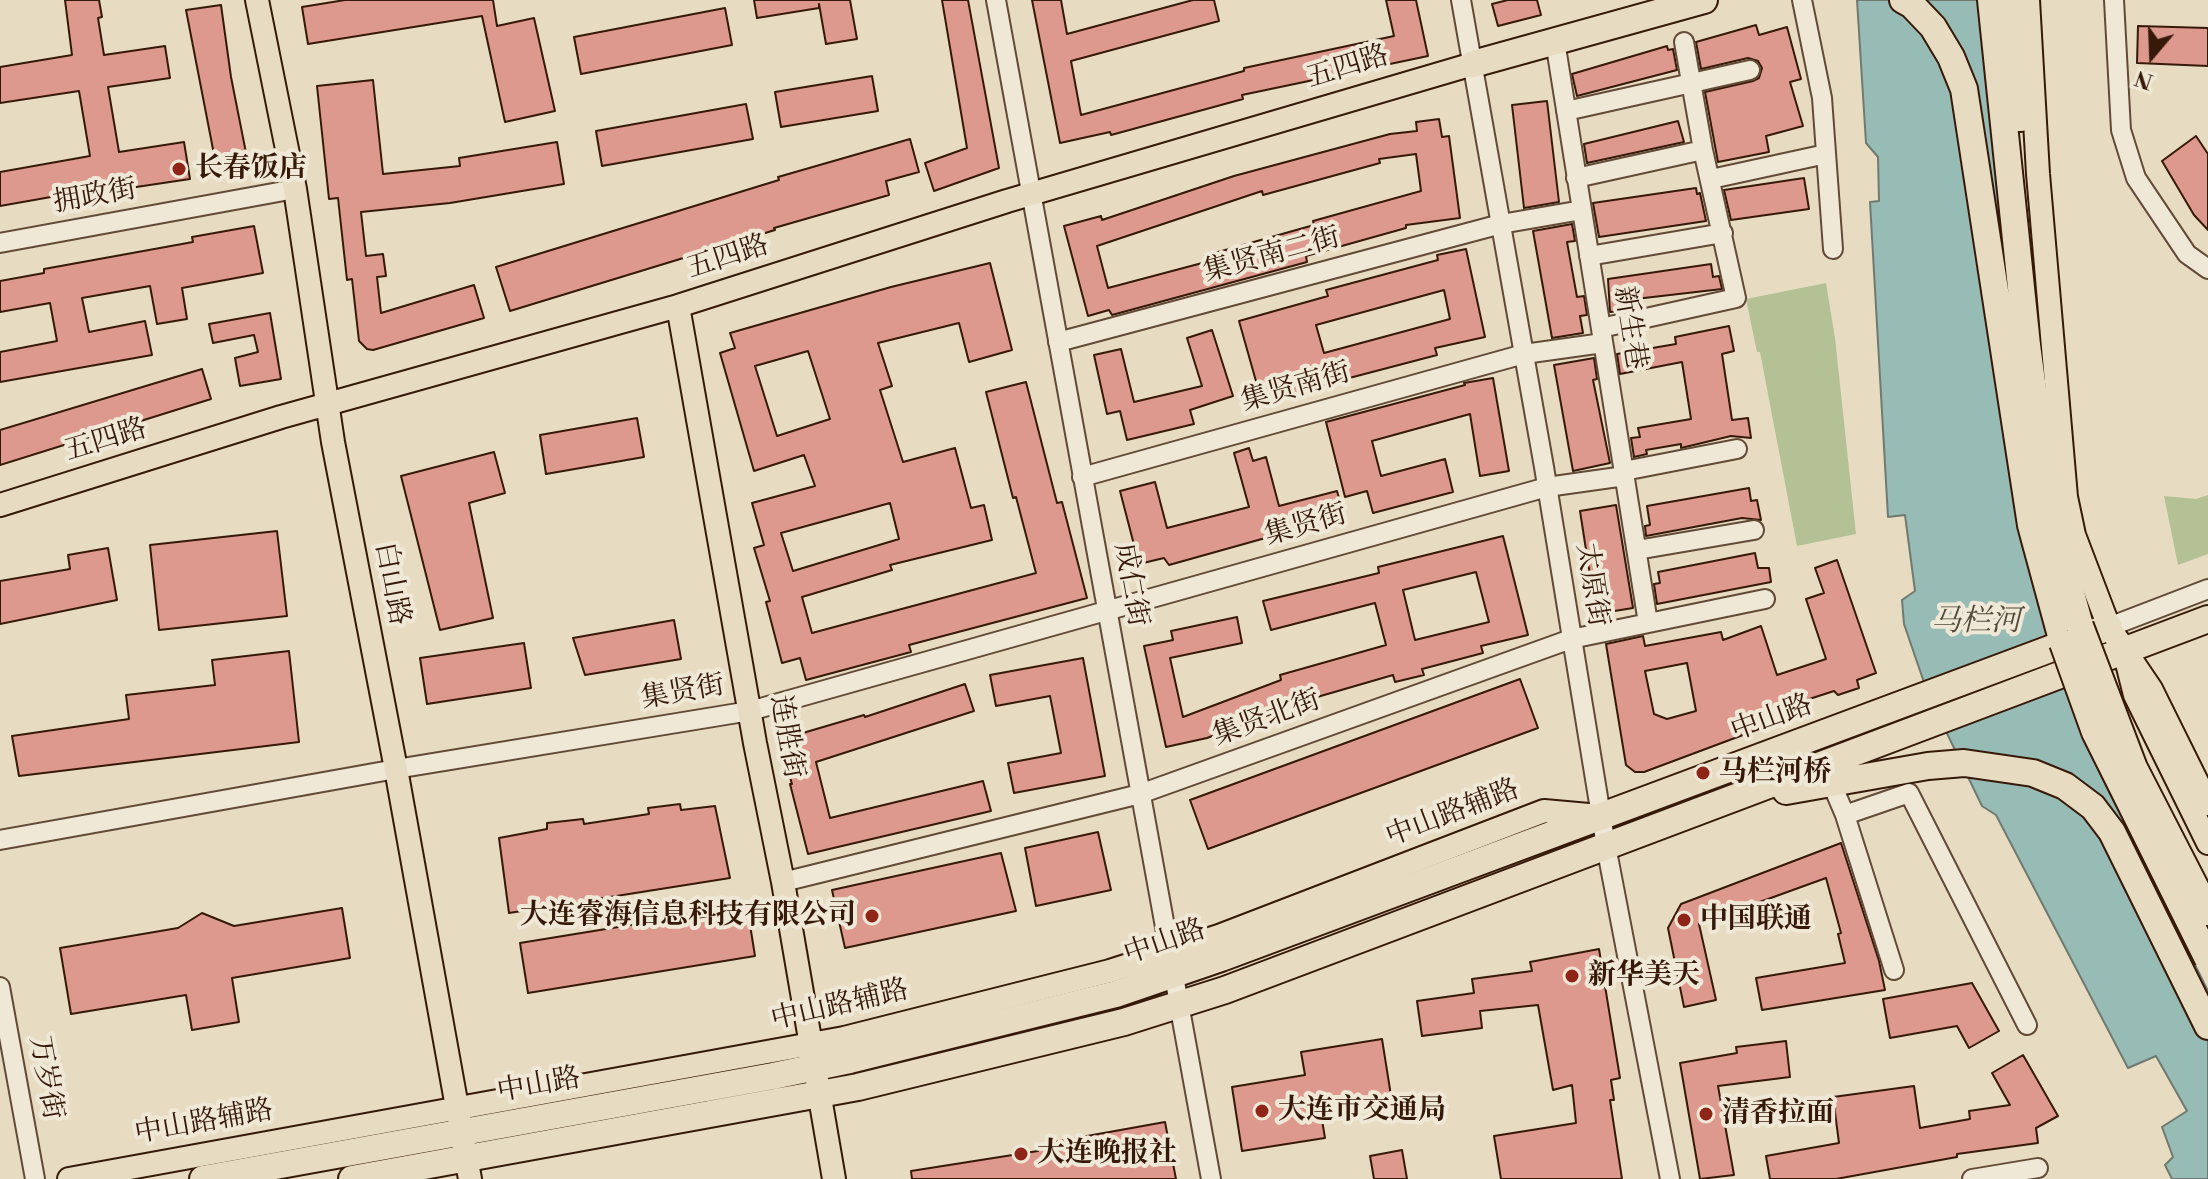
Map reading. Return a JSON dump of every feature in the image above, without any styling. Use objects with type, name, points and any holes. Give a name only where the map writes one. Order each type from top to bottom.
[{"type":"highway","points":[[1473,64],[1704,0]]},
{"type":"highway","points":[[1903,0],[1933,27],[1951,57],[1964,89],[2031,525],[2063,643],[2095,732],[2208,959]]},
{"type":"highway","points":[[1991,0],[2027,345],[2050,517],[2080,626],[2134,768],[2208,912]]},
{"type":"highway","points":[[2013,0],[2023,162],[2027,345]]},
{"type":"highway","name":"中山路","points":[[352,1179],[468,1169],[820,1095],[1124,1022],[1225,990],[2208,619]]},
{"type":"highway","name":"中山路","points":[[203,1179],[459,1120],[813,1056],[1116,994],[1171,963],[1602,816],[2109,627]]},
{"type":"highway","points":[[1712,806],[1831,782],[1964,763],[2033,773],[2065,786],[2093,807],[2112,832],[2208,1026]]},
{"type":"main road","name":"白山路","points":[[257,0],[295,189],[328,405],[468,1169]]},
{"type":"main road","points":[[2028,0],[2038,174],[2066,497],[2074,535],[2109,627],[2151,689],[2208,804]]},
{"type":"main road","name":"五四路","points":[[0,505],[281,417],[678,306],[1031,194],[1473,64]]},
{"type":"main road","name":"连胜街","points":[[678,306],[834,1179]]},
{"type":"main road","points":[[2125,650],[2135,695],[2208,843]]},
{"type":"main road","name":"中山路辅路","points":[[69,1179],[459,1120]]},
{"type":"street","name":"成仁街","points":[[996,0],[1211,1179]]},
{"type":"street","name":"太原街","points":[[1461,0],[1547,487],[1606,846],[1670,1179]]},
{"type":"street","points":[[1802,0],[1822,98],[1833,249]]},
{"type":"street","points":[[2114,0],[2121,130],[2136,178],[2187,254],[2208,269]]},
{"type":"street","name":"新生巷","points":[[1555,41],[1648,623]]},
{"type":"street","points":[[1589,256],[1723,233],[1703,150],[1684,42]]},
{"type":"street","points":[[1566,111],[1750,70]]},
{"type":"street","points":[[1576,178],[1703,150]]},
{"type":"street","points":[[1711,179],[1826,154]]},
{"type":"street","name":"拥政街","points":[[0,243],[295,189]]},
{"type":"street","name":"集贤南二街","points":[[1058,342],[1501,224],[1582,210]]},
{"type":"street","name":"集贤南街","points":[[1082,477],[1736,298],[1723,233]]},
{"type":"street","name":"集贤街","points":[[0,840],[396,769],[750,711],[1547,487],[1737,449]]},
{"type":"street","points":[[1637,550],[1754,530]]},
{"type":"street","points":[[2109,627],[2208,589]]},
{"type":"street","name":"集贤北街","points":[[783,882],[1140,794],[1571,639],[1765,599]]},
{"type":"street","points":[[1831,782],[1845,815],[1894,970]]},
{"type":"street","points":[[1845,815],[1909,793],[2027,1025]]},
{"type":"street","name":"万岁街","points":[[0,987],[35,1179]]},
{"type":"street","points":[[1972,1179],[2038,1168]]},
{"type":"green space","points":[[1826,283],[1835,338],[1856,534],[1797,546],[1760,352],[1757,352],[1746,299]]},
{"type":"green space","points":[[2208,495],[2208,554],[2178,565],[2164,496],[2196,499]]},
{"type":"water","name":"马栏河","points":[[1857,0],[1994,0],[2009,345],[2055,656],[2092,757],[2208,991],[2208,1179],[2172,1179],[2165,1165],[2173,1157],[2162,1127],[2187,1111],[2156,1056],[2128,1068],[1996,815],[1982,806],[1928,694],[1904,624],[1902,600],[1915,591],[1905,515],[1888,517],[1870,202],[1879,201],[1878,157],[1866,143]]},
{"type":"building","points":[[65,0],[99,0],[102,17],[98,18],[104,55],[165,46],[170,78],[108,87],[119,152],[184,142],[190,179],[96,193],[96,189],[0,206],[0,172],[90,156],[79,91],[0,103],[0,67],[72,55]]},
{"type":"building","points":[[345,0],[493,0],[497,26],[534,18],[555,111],[505,122],[482,16],[308,44],[302,7]]},
{"type":"building","points":[[754,0],[850,0],[857,39],[826,44],[819,4],[819,8],[757,18]]},
{"type":"building","points":[[942,0],[968,0],[999,168],[934,191],[925,163],[967,148]]},
{"type":"building","points":[[1032,0],[1061,0],[1067,34],[1193,0],[1214,0],[1219,21],[1071,61],[1081,115],[1244,71],[1244,68],[1394,36],[1386,0],[1416,0],[1428,56],[1242,95],[1243,99],[1111,135],[1110,132],[1060,143]]},
{"type":"building","points":[[1508,0],[1537,0],[1541,15],[1498,26],[1492,4]]},
{"type":"building","points":[[221,5],[249,168],[218,175],[186,10]]},
{"type":"building","points":[[725,8],[732,45],[581,74],[574,37]]},
{"type":"building","points":[[1756,25],[1759,35],[1787,27],[1801,79],[1790,82],[1803,126],[1766,136],[1769,152],[1718,162],[1705,92],[1753,81],[1759,78],[1762,68],[1758,61],[1748,58],[1701,69],[1696,42]]},
{"type":"building","points":[[2138,26],[2208,28],[2208,66],[2137,63]]},
{"type":"building","points":[[1667,46],[1668,50],[1673,49],[1677,70],[1577,96],[1572,74]]},
{"type":"building","points":[[872,76],[878,111],[781,127],[775,92]]},
{"type":"building","points":[[373,80],[383,174],[460,166],[459,158],[557,142],[564,184],[450,203],[361,212],[366,256],[383,254],[386,276],[377,277],[381,313],[474,285],[484,318],[373,350],[367,349],[359,341],[352,279],[347,280],[338,198],[329,199],[317,86]]},
{"type":"building","points":[[1547,101],[1559,202],[1524,208],[1512,105]]},
{"type":"building","points":[[746,104],[753,139],[602,166],[596,131]]},
{"type":"building","points":[[1439,119],[1442,137],[1449,136],[1460,218],[1406,225],[1406,228],[1306,256],[1307,262],[1112,315],[1109,310],[1088,316],[1064,226],[1101,216],[1102,220],[1234,176],[1390,134],[1417,131],[1416,122]],"holes":[[[1416,154],[1421,191],[1204,256],[1206,262],[1108,288],[1097,246],[1262,191],[1263,195],[1380,163],[1379,159]]]},
{"type":"building","points":[[1678,121],[1684,142],[1587,163],[1584,144]]},
{"type":"building","points":[[2196,136],[2208,154],[2208,230],[2194,215],[2162,161]]},
{"type":"building","points":[[910,139],[919,172],[886,181],[889,195],[510,311],[496,267],[779,180],[778,177]]},
{"type":"building","points":[[1804,178],[1809,209],[1731,220],[1724,190]]},
{"type":"building","points":[[1696,188],[1706,221],[1599,237],[1593,203]]},
{"type":"building","points":[[1572,224],[1575,241],[1567,242],[1577,297],[1584,296],[1587,315],[1580,316],[1583,333],[1552,338],[1533,231]]},
{"type":"building","points":[[254,226],[263,273],[182,288],[187,319],[157,324],[150,286],[82,298],[89,332],[145,321],[152,355],[0,382],[0,352],[57,341],[50,303],[0,312],[0,281],[44,273],[44,269],[193,242],[192,237]]},
{"type":"building","points":[[1466,249],[1485,337],[1435,348],[1437,355],[1334,382],[1263,406],[1239,321],[1328,296],[1326,290],[1438,260],[1437,255]],"holes":[[[1444,290],[1450,319],[1324,353],[1316,325]]]},
{"type":"building","points":[[990,263],[1012,350],[969,362],[959,323],[878,343],[892,386],[880,390],[903,462],[955,448],[971,508],[984,505],[992,540],[890,565],[892,570],[802,597],[812,633],[1036,573],[986,392],[1026,382],[1057,503],[1062,502],[1087,598],[909,645],[911,652],[806,680],[800,658],[782,663],[766,602],[770,601],[754,548],[764,545],[752,503],[815,486],[804,455],[754,471],[720,353],[735,348],[730,333],[891,287]],"holes":[[[808,351],[830,419],[777,436],[755,366]],[[890,503],[899,539],[793,571],[781,533]]]},
{"type":"building","points":[[1711,264],[1713,277],[1719,276],[1722,289],[1618,301],[1620,311],[1610,312],[1608,279]]},
{"type":"building","points":[[270,313],[281,379],[240,386],[235,358],[258,352],[254,335],[213,343],[209,324]]},
{"type":"building","points":[[1729,326],[1734,351],[1722,354],[1732,420],[1748,418],[1751,438],[1731,436],[1681,448],[1681,444],[1646,450],[1647,454],[1634,457],[1631,438],[1640,437],[1638,428],[1691,419],[1682,362],[1620,374],[1617,354],[1676,344],[1675,337]]},
{"type":"building","points":[[1212,330],[1233,396],[1190,410],[1194,424],[1127,440],[1120,411],[1107,414],[1094,355],[1121,349],[1134,402],[1202,386],[1187,338]]},
{"type":"building","points":[[1594,358],[1597,379],[1593,380],[1610,463],[1573,471],[1554,365]]},
{"type":"building","points":[[202,369],[211,399],[0,465],[0,430]]},
{"type":"building","points":[[1493,378],[1509,471],[1480,476],[1470,414],[1372,441],[1381,476],[1445,459],[1453,492],[1373,513],[1367,491],[1345,497],[1326,422],[1464,383]]},
{"type":"building","points":[[637,418],[644,457],[546,474],[540,435]]},
{"type":"building","points":[[1249,448],[1253,461],[1266,457],[1279,506],[1337,491],[1344,516],[1169,565],[1164,558],[1139,564],[1120,491],[1155,482],[1167,528],[1249,507],[1234,453]]},
{"type":"building","points":[[494,452],[505,493],[469,503],[493,618],[440,630],[401,476]]},
{"type":"building","points":[[1749,488],[1751,501],[1757,500],[1761,520],[1742,518],[1646,536],[1645,526],[1650,525],[1647,506]]},
{"type":"building","points":[[1616,505],[1633,608],[1596,614],[1580,511]]},
{"type":"building","points":[[277,531],[287,616],[159,630],[150,545]]},
{"type":"building","points":[[1503,536],[1528,635],[1481,646],[1483,653],[1422,669],[1424,675],[1395,682],[1393,675],[1269,711],[1271,714],[1207,738],[1166,747],[1144,646],[1173,640],[1171,631],[1237,617],[1242,643],[1170,658],[1183,717],[1281,680],[1280,675],[1386,645],[1375,603],[1271,630],[1263,601],[1379,573],[1378,567]],"holes":[[[1476,572],[1489,622],[1415,640],[1403,590]]]},
{"type":"building","points":[[108,548],[117,600],[0,624],[0,581],[70,569],[68,555]]},
{"type":"building","points":[[1755,553],[1758,568],[1769,568],[1771,582],[1657,604],[1654,584],[1660,583],[1658,572]]},
{"type":"building","points":[[1837,560],[1876,673],[1857,680],[1859,688],[1838,695],[1834,691],[1794,704],[1798,714],[1758,726],[1759,729],[1644,772],[1635,772],[1626,765],[1606,644],[1643,636],[1645,646],[1721,632],[1723,640],[1761,626],[1777,675],[1826,659],[1806,599],[1824,593],[1815,568]],"holes":[[[1687,663],[1696,711],[1667,719],[1654,714],[1645,671]]]},
{"type":"building","points":[[674,620],[681,659],[585,675],[573,638]]},
{"type":"building","points":[[524,643],[531,688],[427,704],[420,658]]},
{"type":"building","points":[[289,651],[299,742],[19,776],[12,736],[129,719],[126,695],[215,685],[212,660]]},
{"type":"building","points":[[1083,658],[1105,776],[1014,793],[1008,763],[1061,753],[1050,696],[996,706],[990,675]]},
{"type":"building","points":[[1520,679],[1538,728],[1208,849],[1190,800]]},
{"type":"building","points":[[965,684],[974,711],[816,762],[830,818],[983,781],[991,811],[808,854],[779,740],[865,717]]},
{"type":"building","points":[[680,804],[681,810],[715,806],[730,878],[509,913],[499,838],[547,829],[547,823],[583,819],[584,824],[649,814],[648,808]]},
{"type":"building","points":[[1098,832],[1111,890],[1036,906],[1025,848]]},
{"type":"building","points":[[1841,843],[1879,961],[1885,990],[1762,1010],[1756,978],[1845,963],[1838,934],[1841,933],[1826,878],[1699,924],[1716,1000],[1684,1007],[1668,928],[1681,904]]},
{"type":"building","points":[[1001,853],[1016,911],[845,948],[832,890]]},
{"type":"building","points":[[747,906],[755,956],[528,993],[520,943]]},
{"type":"building","points":[[342,908],[350,958],[232,978],[239,1022],[192,1030],[186,995],[71,1014],[60,948],[178,928],[202,913],[234,926]]},
{"type":"building","points":[[1599,949],[1620,1078],[1611,1080],[1614,1100],[1610,1100],[1622,1179],[1501,1179],[1494,1136],[1576,1123],[1572,1085],[1553,1090],[1538,1005],[1480,1011],[1482,1028],[1422,1036],[1417,1001],[1474,993],[1472,979],[1532,971],[1530,962]]},
{"type":"building","points":[[1972,983],[1999,1031],[1969,1048],[1957,1026],[1890,1038],[1883,999]]},
{"type":"building","points":[[1382,1039],[1392,1102],[1321,1114],[1325,1138],[1242,1151],[1232,1087],[1305,1075],[1301,1052]]},
{"type":"building","points":[[1786,1041],[1790,1077],[1718,1086],[1734,1175],[1700,1179],[1680,1063],[1737,1053],[1736,1047]]},
{"type":"building","points":[[2023,1055],[2058,1116],[2036,1128],[2038,1143],[1957,1154],[1957,1157],[1836,1179],[1770,1179],[1766,1156],[1839,1143],[1833,1097],[1914,1086],[1920,1128],[1970,1119],[1969,1111],[2010,1105],[1992,1073]]},
{"type":"building","points":[[1165,1122],[1176,1179],[912,1179],[911,1171],[1038,1151],[1037,1145]]},
{"type":"building","points":[[1402,1150],[1407,1179],[1374,1179],[1370,1156]]},
{"type":"place","name":"长春饭店","points":[[179,169]]},
{"type":"place","name":"马栏河桥","points":[[1703,773]]},
{"type":"place","name":"大连睿海信息科技有限公司","points":[[872,916]]},
{"type":"place","name":"中国联通","points":[[1684,920]]},
{"type":"place","name":"新华美天","points":[[1572,976]]},
{"type":"place","name":"大连市交通局","points":[[1262,1111]]},
{"type":"place","name":"清香拉面","points":[[1706,1114]]},
{"type":"place","name":"大连晚报社","points":[[1021,1154]]}]
